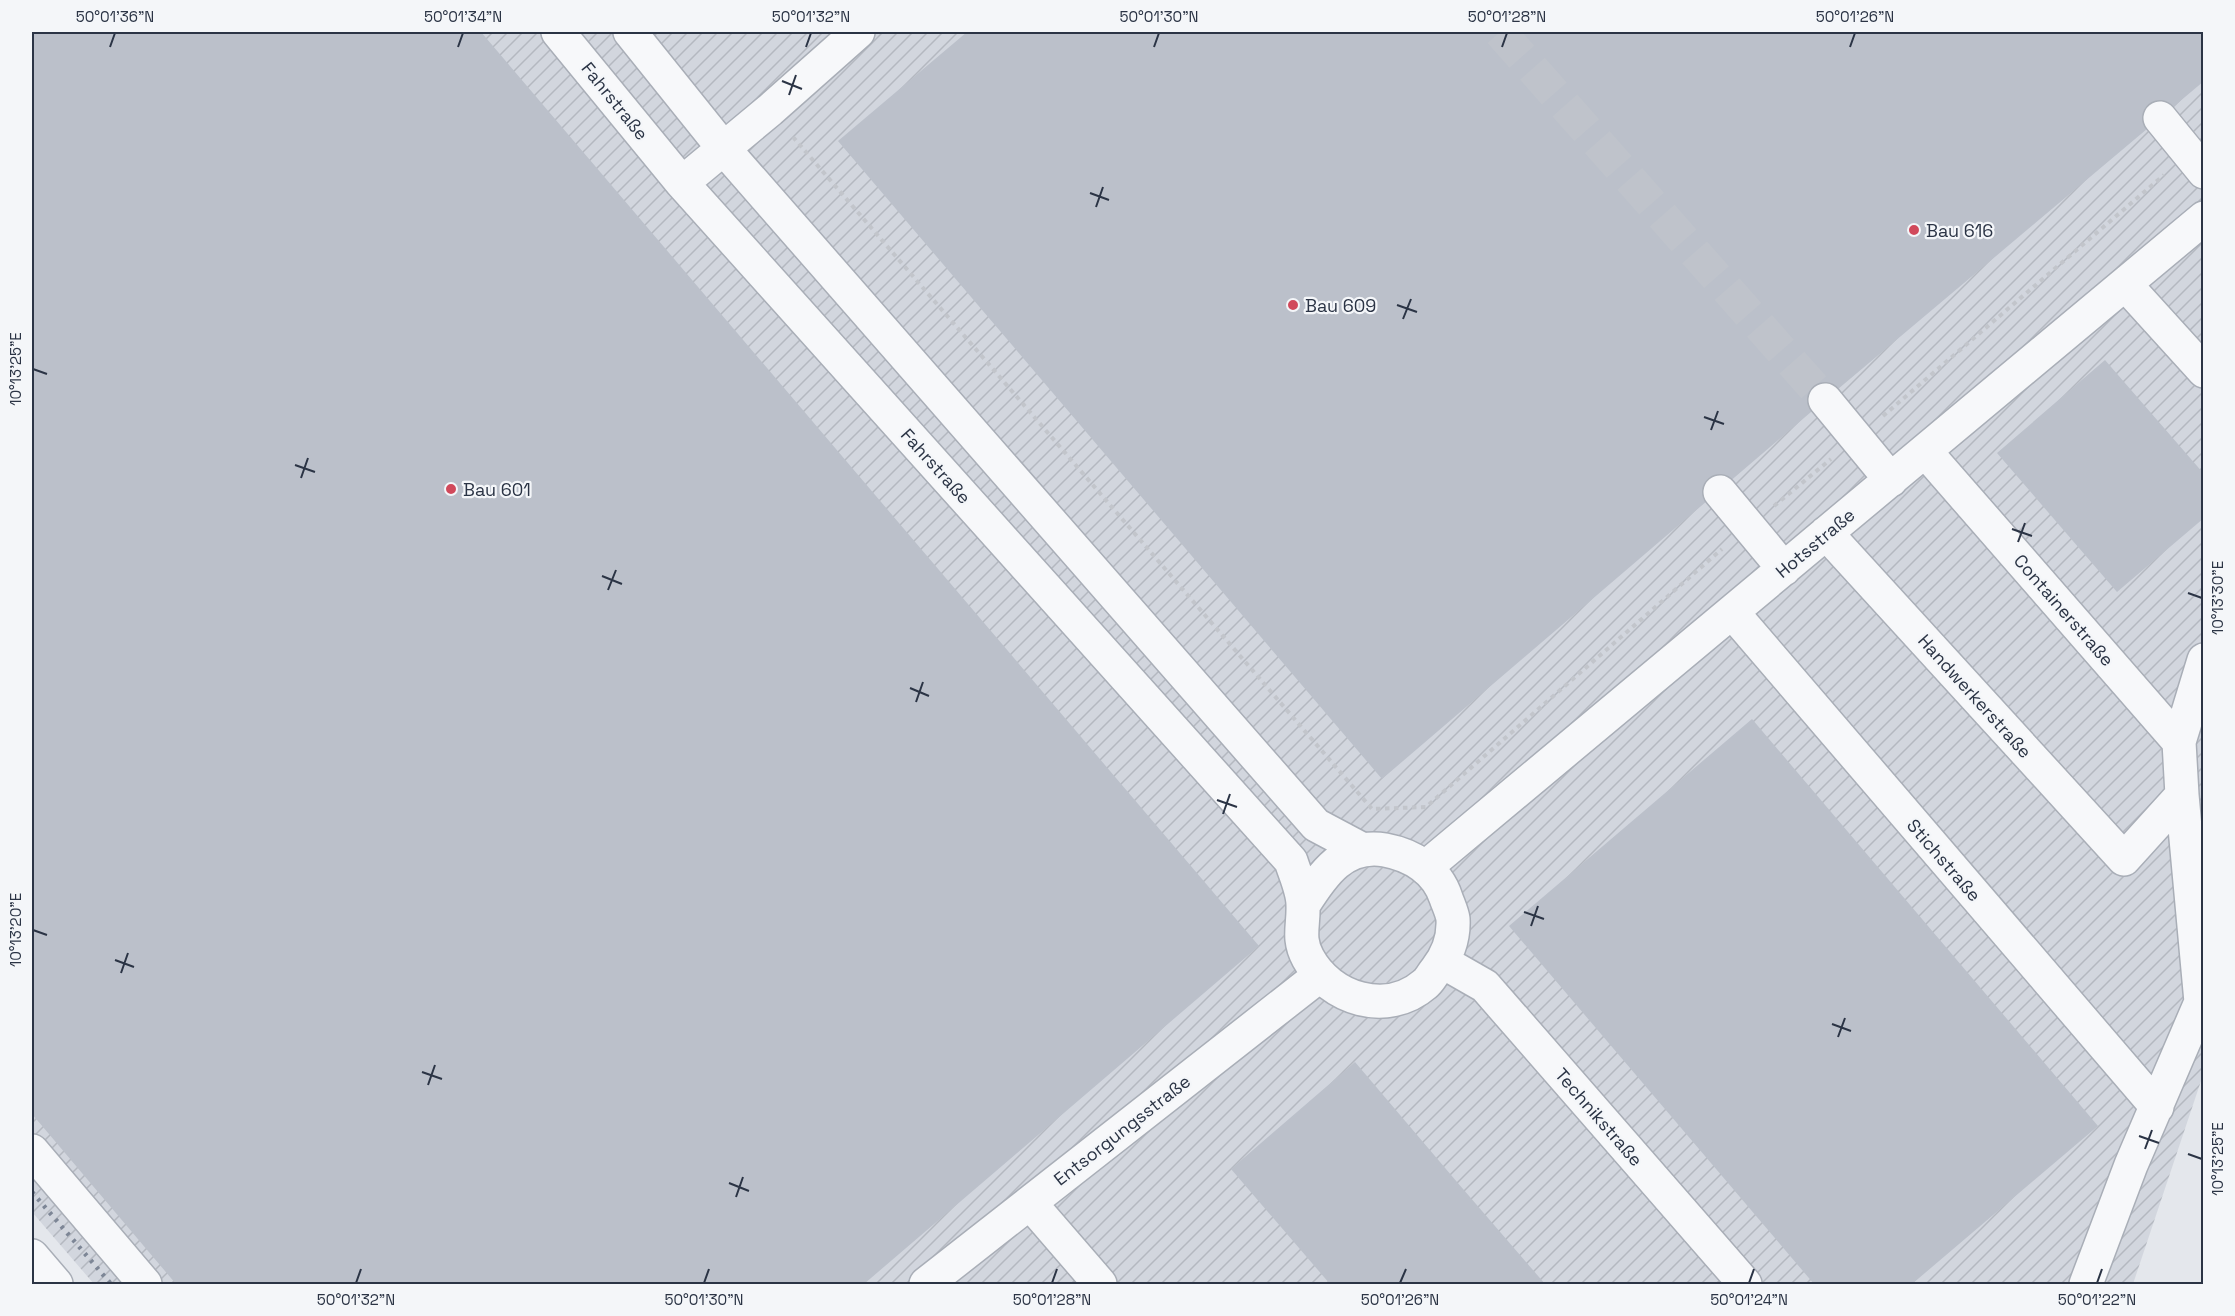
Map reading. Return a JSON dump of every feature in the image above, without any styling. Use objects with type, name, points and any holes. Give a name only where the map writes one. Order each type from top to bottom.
[{"type":"street","name":"Fahrstraße","points":[[558,32],[682,183],[1292,861],[1304,904]]},
{"type":"street","points":[[630,32],[724,149],[1316,825],[1363,850]]},
{"type":"street","points":[[682,183],[770,110],[858,32]]},
{"type":"street","points":[[2160,118],[2196,163]]},
{"type":"street","name":"Hotsstraße","points":[[1426,867],[2204,218]]},
{"type":"street","points":[[2125,284],[2204,370]]},
{"type":"street","points":[[1825,400],[1891,480]]},
{"type":"street","name":"Containerstraße","points":[[1925,451],[2179,742]]},
{"type":"street","points":[[1720,492],[1784,569]]},
{"type":"street","name":"Handwerkerstraße","points":[[1826,533],[2124,859],[2182,795]]},
{"type":"street","name":"Stichstraße","points":[[1732,612],[2157,1107]]},
{"type":"street","points":[[2086,1284],[2131,1165],[2201,1002],[2179,742],[2204,660]]},
{"type":"street","points":[[1377,849],[1403,854],[1426,867],[1443,888],[1453,919],[1450,945],[1443,962],[1424,985],[1401,997],[1375,1002],[1349,997],[1319,976],[1306,956],[1300,930],[1304,904],[1322,876],[1338,859],[1363,850],[1377,849]]},
{"type":"street","name":"Technikstraße","points":[[1443,962],[1485,986],[1745,1284]]},
{"type":"street","name":"Entsorgungsstraße","points":[[926,1284],[1319,976]]},
{"type":"street","points":[[32,1151],[145,1284]]},
{"type":"street","points":[[1030,1203],[1100,1284]]},
{"type":"street","points":[[32,1256],[56,1284]]},
{"type":"path","points":[[770,110],[1372,809],[1426,807],[1749,526],[2196,163]]},
{"type":"shaded area","points":[[32,32],[2203,32],[2203,1075],[2133,1284],[94,1284],[32,1212]]},
{"type":"building","name":"Bau 601","points":[[32,32],[481,32],[1259,946],[864,1284],[176,1284],[32,1114]]},
{"type":"building","name":"Bau 609","points":[[967,32],[2204,32],[2204,81],[1825,400],[1382,779],[838,141]]},
{"type":"building","points":[[2105,360],[2204,474],[2204,518],[2117,592],[1997,453]]},
{"type":"building","points":[[1752,719],[2098,1126],[1912,1284],[1814,1284],[1509,926]]},
{"type":"building","points":[[1355,1062],[1545,1284],[1330,1284],[1231,1169]]},
{"type":"tunnel","points":[[1500,32],[1825,400]]},
{"type":"railway","points":[[32,1192],[111,1284]]},
{"type":"place","name":"Bau 616","points":[[1914,230]]},
{"type":"place","name":"Bau 609","points":[[1293,305]]},
{"type":"place","name":"Bau 601","points":[[451,489]]}]
